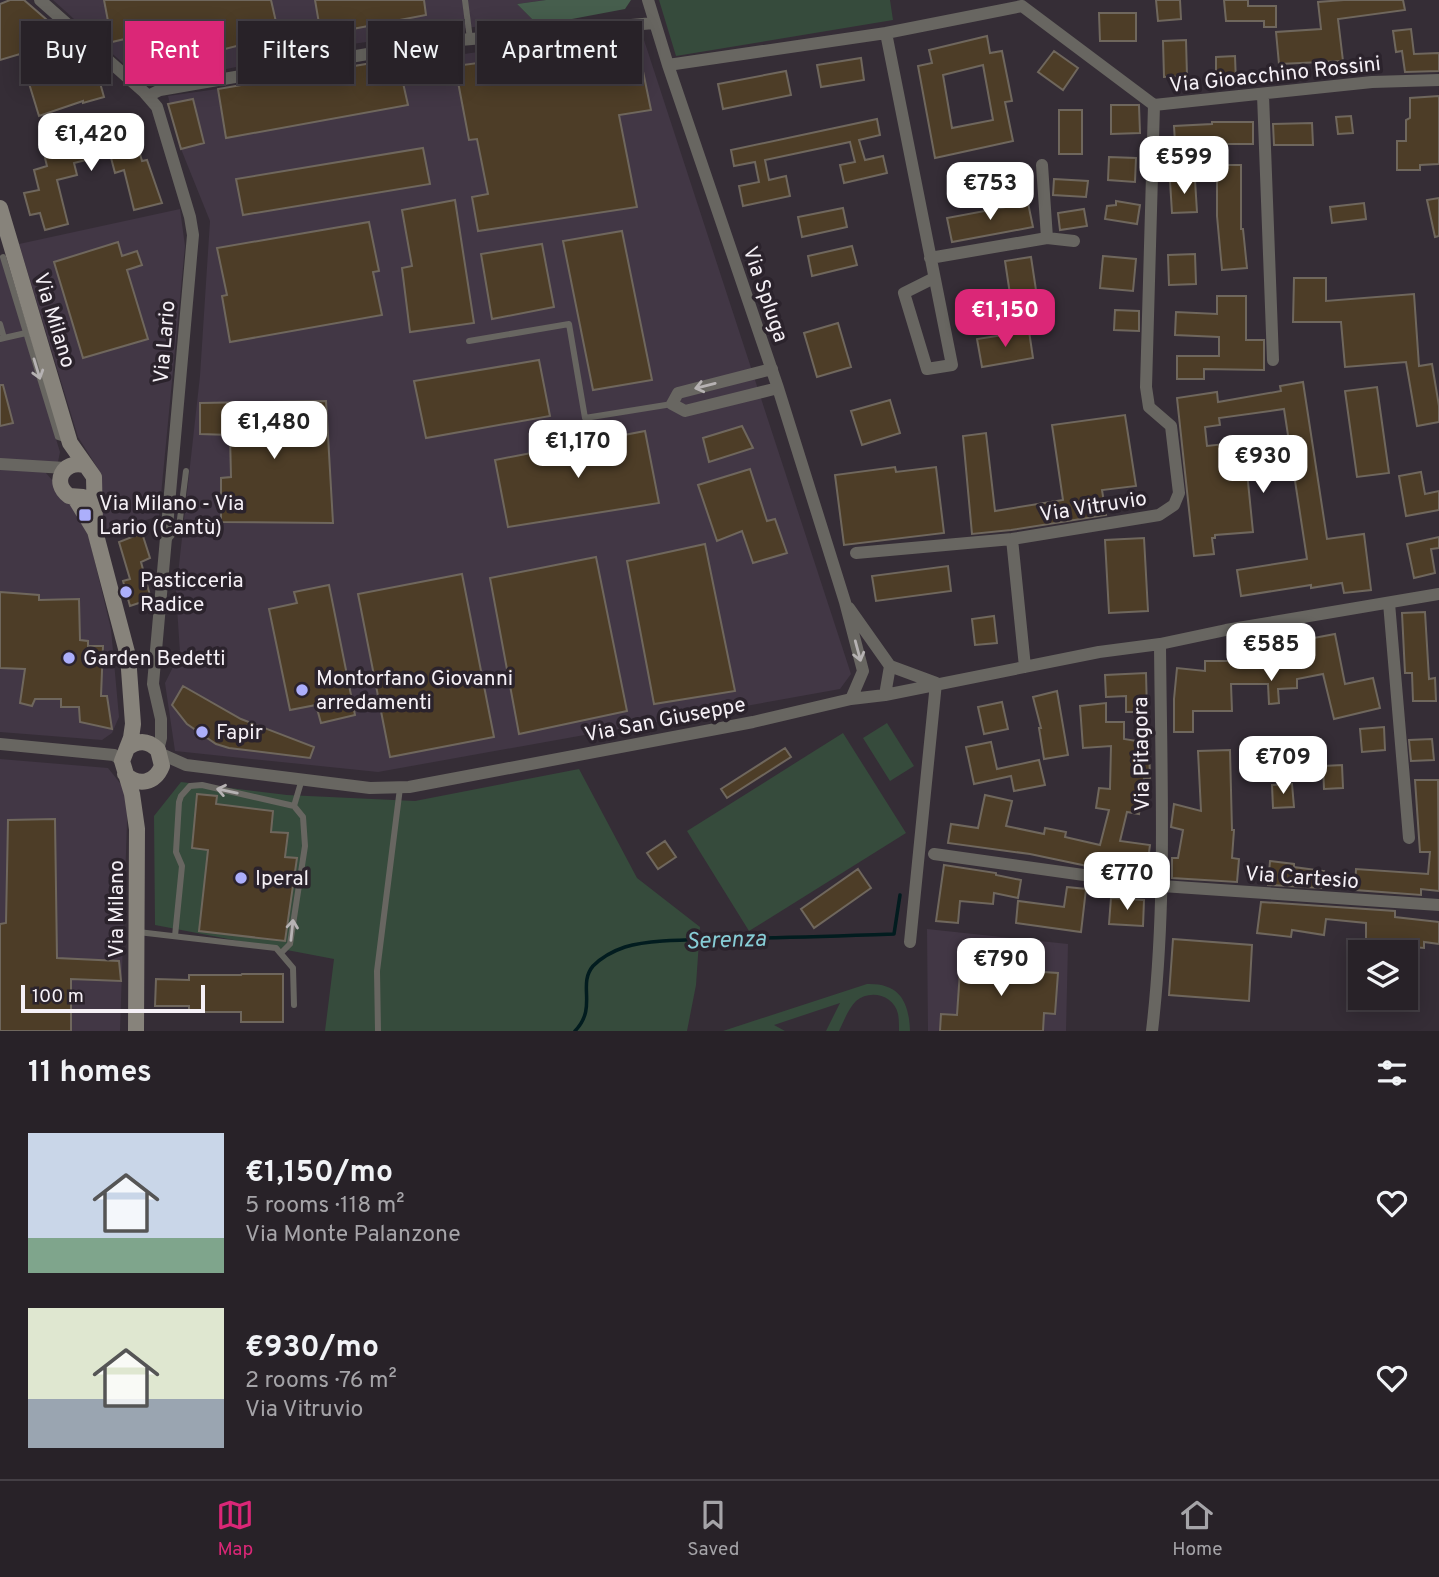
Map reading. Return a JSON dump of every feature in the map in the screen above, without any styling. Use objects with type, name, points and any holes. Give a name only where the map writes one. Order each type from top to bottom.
[{"type":"main road","name":"Via Milano","points":[[0,208],[6,257],[69,442],[84,465]]},
{"type":"main road","name":"Via Milano","points":[[64,472],[69,442]]},
{"type":"main road","points":[[78,464],[84,465],[92,472],[93,487],[86,496],[75,498],[65,493],[64,472],[78,464]]},
{"type":"main road","name":"Via Milano","points":[[93,487],[95,531],[123,629],[131,680],[131,738],[122,758],[135,806],[137,829],[136,1031]]},
{"type":"main road","name":"Via Milano","points":[[75,498],[95,531]]},
{"type":"main road","name":"Via Milano","points":[[132,714],[155,747]]},
{"type":"main road","points":[[134,743],[155,747],[162,766],[151,778],[135,781],[122,758],[134,743]]},
{"type":"main road","name":"Via Milano","points":[[137,829],[151,778]]},
{"type":"street","name":"Via Lario","points":[[40,0],[148,96],[160,114],[193,235],[153,684],[161,719],[155,747]]},
{"type":"street","name":"Via Spluga","points":[[648,0],[772,369],[845,603],[863,671],[851,699]]},
{"type":"street","points":[[668,65],[886,33],[1022,3]]},
{"type":"street","name":"Via Gioacchino Rossini","points":[[1022,3],[1154,105],[1372,82],[1439,80]]},
{"type":"street","points":[[148,96],[160,90],[437,42],[654,23]]},
{"type":"street","points":[[886,33],[952,365],[926,369],[904,293],[934,278]]},
{"type":"street","points":[[1263,94],[1273,360]]},
{"type":"street","name":"Via Vitruvio","points":[[856,553],[1012,539],[1159,515],[1174,505],[1179,493],[1171,426],[1149,407],[1146,387],[1154,105]]},
{"type":"street","points":[[1042,165],[1047,238]]},
{"type":"street","points":[[930,258],[1047,238],[1074,241]]},
{"type":"street","points":[[772,369],[677,393],[672,404],[685,411],[778,388]]},
{"type":"street","points":[[0,464],[64,472]]},
{"type":"street","points":[[1012,539],[1025,667]]},
{"type":"street","name":"Via San Giuseppe","points":[[155,747],[186,765],[370,788],[400,788],[753,722],[851,699],[885,695],[1099,652],[1160,644],[1226,630],[1439,594]]},
{"type":"street","name":"Via Spluga","points":[[845,603],[890,666]]},
{"type":"street","points":[[1389,603],[1409,838]]},
{"type":"street","name":"Via Pitagora","points":[[1152,1031],[1161,948],[1160,644]]},
{"type":"street","points":[[885,695],[890,666],[936,683],[910,942]]},
{"type":"street","points":[[0,744],[122,758]]},
{"type":"street","name":"Via San Giuseppe","points":[[151,778],[186,765]]},
{"type":"street","name":"Via Cartesio","points":[[934,854],[1162,886],[1439,905]]},
{"type":"lane","points":[[465,0],[470,39]]},
{"type":"lane","points":[[6,257],[58,437],[69,442]]},
{"type":"lane","points":[[0,324],[2,339],[26,333]]},
{"type":"lane","points":[[469,341],[569,324],[585,418],[672,404]]},
{"type":"lane","points":[[167,541],[179,527],[186,471]]},
{"type":"lane","points":[[294,806],[302,779]]},
{"type":"lane","points":[[175,936],[182,866],[176,852],[179,802],[184,789],[202,785],[294,806],[303,817],[305,846],[290,944],[281,953]]},
{"type":"lane","points":[[378,1031],[377,971],[400,788]]},
{"type":"lane","points":[[286,902],[295,903]]},
{"type":"lane","points":[[136,932],[276,948],[293,968],[294,1005]]},
{"type":"shaded area","points":[[53,0],[546,0],[517,4],[532,19],[477,21],[477,27],[463,29],[463,21],[368,21],[368,42],[354,44],[354,21],[238,21],[238,67],[224,69],[224,21],[125,21],[125,65],[111,52],[111,21],[76,21]]},
{"type":"shaded area","points":[[644,40],[851,674],[840,689],[378,772],[175,751],[165,683],[180,653],[176,592],[200,376],[210,221],[181,149],[168,96],[253,84],[354,84],[354,70],[368,68],[368,84],[463,84],[463,54],[477,52],[477,84],[642,84]]},
{"type":"shaded area","points":[[180,209],[185,246],[159,516],[103,533],[99,492],[102,475],[78,437],[19,244]]},
{"type":"shaded area","points":[[0,256],[60,452],[58,462],[50,463],[46,473],[56,492],[75,506],[86,525],[111,629],[119,717],[112,733],[102,740],[0,732]]},
{"type":"shaded area","points":[[0,759],[108,768],[128,793],[120,1031],[0,1031]]},
{"type":"shaded area","points":[[927,929],[1068,944],[1066,1031],[928,1031]]},
{"type":"green space","points":[[546,0],[631,0],[625,9],[572,19],[532,19],[517,4]]},
{"type":"green space","points":[[659,0],[890,0],[893,20],[676,56]]},
{"type":"green space","points":[[887,723],[914,766],[890,781],[863,738]]},
{"type":"green space","points":[[843,733],[906,833],[749,931],[687,831]]},
{"type":"green space","points":[[579,769],[637,878],[700,927],[696,985],[687,1031],[325,1031],[334,959],[155,925],[154,816],[181,782],[287,795],[415,801]]},
{"type":"green space","points":[[867,984],[888,987],[901,996],[908,1011],[910,1031],[899,1031],[896,1007],[892,1002],[881,996],[868,995],[856,1001],[839,1031],[826,1031],[840,1003],[774,1025],[785,1031],[723,1031]]},
{"type":"building","points":[[10,0],[24,0],[48,21],[21,21],[21,57],[20,54],[0,60],[0,4]]},
{"type":"building","points":[[104,0],[271,0],[276,21],[238,21],[238,46],[224,49],[224,21],[125,21],[125,39],[112,42],[111,21],[108,21]]},
{"type":"building","points":[[315,0],[424,0],[426,15],[394,21],[368,21],[368,26],[354,29],[354,21],[319,21]]},
{"type":"building","points":[[1156,0],[1180,0],[1181,19],[1158,21]]},
{"type":"building","points":[[1224,0],[1248,0],[1248,6],[1276,6],[1276,27],[1264,27],[1264,21],[1226,21]]},
{"type":"building","points":[[1403,0],[1405,10],[1338,19],[1343,61],[1279,64],[1276,32],[1321,29],[1318,2]]},
{"type":"building","points":[[1099,13],[1136,13],[1136,41],[1100,41]]},
{"type":"building","points":[[1411,29],[1414,54],[1439,53],[1439,71],[1405,72],[1402,51],[1396,52],[1393,31]]},
{"type":"building","points":[[987,36],[990,53],[1002,51],[1012,101],[1005,102],[1013,141],[935,158],[918,66],[932,63],[929,50]],"holes":[[[983,65],[993,120],[952,128],[943,75]]]},
{"type":"building","points":[[1186,40],[1187,76],[1164,77],[1163,41]]},
{"type":"building","points":[[1054,51],[1078,68],[1063,90],[1038,72]]},
{"type":"building","points":[[1235,56],[1236,83],[1216,84],[1216,57]]},
{"type":"building","points":[[861,58],[864,80],[821,87],[817,65]]},
{"type":"building","points":[[477,63],[477,84],[642,84],[642,66],[651,110],[619,115],[637,207],[478,231],[472,197],[488,194],[477,139],[469,140],[458,84],[463,84],[463,65]]},
{"type":"building","points":[[368,64],[368,84],[403,84],[408,105],[226,138],[218,89],[248,84],[354,84],[354,66]]},
{"type":"building","points":[[786,71],[791,95],[723,109],[718,84]]},
{"type":"building","points":[[29,84],[100,84],[104,97],[39,116]]},
{"type":"building","points":[[1439,96],[1439,164],[1420,165],[1420,170],[1397,170],[1397,141],[1406,141],[1410,98]]},
{"type":"building","points":[[193,99],[204,143],[181,149],[168,104]]},
{"type":"building","points":[[1111,105],[1139,105],[1140,133],[1111,134]]},
{"type":"building","points":[[1059,110],[1082,110],[1082,154],[1059,154]]},
{"type":"building","points":[[1351,116],[1353,133],[1338,134],[1336,117]]},
{"type":"building","points":[[877,119],[880,135],[859,140],[865,160],[883,156],[887,173],[844,183],[840,165],[855,162],[850,142],[765,160],[769,180],[786,176],[790,196],[743,206],[739,186],[759,182],[755,162],[734,166],[731,150]]},
{"type":"building","points":[[1253,122],[1253,144],[1196,144],[1197,158],[1176,159],[1174,126]]},
{"type":"building","points":[[1312,123],[1313,145],[1274,145],[1273,124]]},
{"type":"building","points":[[104,125],[106,132],[127,127],[133,148],[138,147],[142,161],[147,160],[162,203],[134,210],[124,170],[115,173],[110,154],[74,163],[77,175],[57,180],[68,224],[45,230],[40,213],[30,215],[24,193],[39,190],[34,170],[47,166],[45,158],[65,152],[63,143],[82,138],[80,131]]},
{"type":"building","points":[[423,148],[430,184],[243,215],[236,179]]},
{"type":"building","points":[[1109,157],[1136,158],[1135,182],[1108,180]]},
{"type":"building","points":[[1217,165],[1241,165],[1241,229],[1247,268],[1222,270],[1217,216]]},
{"type":"building","points":[[1054,179],[1088,181],[1086,197],[1053,195]]},
{"type":"building","points":[[1195,180],[1197,212],[1172,213],[1170,181]]},
{"type":"building","points":[[1439,198],[1439,236],[1435,237],[1427,200]]},
{"type":"building","points":[[455,200],[474,323],[410,332],[402,268],[412,266],[402,210]]},
{"type":"building","points":[[1116,201],[1140,205],[1137,224],[1105,219],[1107,206],[1116,205]]},
{"type":"building","points":[[1028,203],[1033,227],[952,242],[947,218]]},
{"type":"building","points":[[1364,203],[1366,219],[1332,223],[1330,207]]},
{"type":"building","points":[[843,208],[847,227],[802,237],[798,217]]},
{"type":"building","points":[[1084,209],[1087,226],[1060,230],[1058,213]]},
{"type":"building","points":[[369,222],[379,271],[373,272],[382,315],[230,342],[222,296],[227,295],[217,248]]},
{"type":"building","points":[[622,231],[652,380],[593,390],[563,241]]},
{"type":"building","points":[[118,242],[122,256],[137,251],[142,265],[127,270],[148,339],[83,358],[54,262]]},
{"type":"building","points":[[542,244],[554,307],[492,319],[481,254]]},
{"type":"building","points":[[852,246],[857,265],[812,276],[808,256]]},
{"type":"building","points":[[1195,254],[1196,284],[1169,285],[1168,255]]},
{"type":"building","points":[[1103,256],[1136,259],[1133,291],[1100,288]]},
{"type":"building","points":[[1031,257],[1039,310],[1013,314],[1005,261]]},
{"type":"building","points":[[1294,278],[1326,278],[1326,301],[1414,294],[1419,366],[1432,364],[1439,422],[1417,426],[1406,362],[1345,367],[1341,322],[1293,322]]},
{"type":"building","points":[[1217,296],[1246,296],[1246,340],[1264,340],[1264,370],[1204,369],[1204,379],[1177,379],[1177,356],[1219,356],[1219,337],[1175,335],[1176,312],[1217,314]]},
{"type":"building","points":[[1115,310],[1139,311],[1139,331],[1114,330]]},
{"type":"building","points":[[838,323],[851,367],[817,377],[804,333]]},
{"type":"building","points":[[1029,331],[1033,358],[982,367],[977,339]]},
{"type":"building","points":[[539,360],[550,416],[426,438],[414,381]]},
{"type":"building","points":[[1303,382],[1327,539],[1364,534],[1371,590],[1344,593],[1342,583],[1241,596],[1237,570],[1307,559],[1284,409],[1219,418],[1220,425],[1205,427],[1207,446],[1244,442],[1253,532],[1215,535],[1215,538],[1212,538],[1214,554],[1194,556],[1177,398],[1217,392],[1218,402],[1281,391],[1280,386]]},
{"type":"building","points":[[0,385],[3,385],[13,423],[0,426]]},
{"type":"building","points":[[1377,387],[1389,473],[1357,477],[1345,391]]},
{"type":"building","points":[[890,400],[900,433],[862,445],[851,411]]},
{"type":"building","points":[[326,401],[333,523],[221,522],[221,478],[231,477],[230,435],[200,434],[200,403]]},
{"type":"building","points":[[1125,415],[1136,486],[1102,490],[1106,515],[972,534],[963,436],[986,433],[995,511],[1063,500],[1052,425]]},
{"type":"building","points":[[742,426],[753,448],[709,462],[703,438]]},
{"type":"building","points":[[645,431],[659,503],[508,527],[495,460]]},
{"type":"building","points":[[895,467],[896,472],[936,467],[944,533],[844,545],[835,475]]},
{"type":"building","points":[[750,469],[767,521],[775,519],[787,553],[753,563],[742,531],[717,541],[698,485]]},
{"type":"building","points":[[1421,472],[1425,494],[1439,491],[1439,510],[1406,516],[1399,476]]},
{"type":"building","points":[[142,533],[150,558],[141,562],[151,599],[130,606],[123,581],[130,579],[119,542]]},
{"type":"building","points":[[1439,537],[1439,548],[1431,549],[1435,573],[1414,578],[1407,544]]},
{"type":"building","points":[[1144,538],[1148,611],[1109,613],[1105,540]]},
{"type":"building","points":[[705,544],[735,691],[654,704],[627,561]]},
{"type":"building","points":[[596,557],[627,711],[519,734],[490,578]]},
{"type":"building","points":[[948,566],[951,591],[876,601],[872,576]]},
{"type":"building","points":[[462,574],[494,737],[390,757],[358,594]]},
{"type":"building","points":[[329,585],[355,715],[321,723],[316,705],[290,710],[269,609],[297,603],[294,592]]},
{"type":"building","name":"Garden Bedetti","points":[[0,592],[39,595],[39,600],[79,599],[80,640],[88,641],[88,646],[103,646],[101,696],[107,696],[112,729],[80,722],[79,707],[61,707],[61,699],[35,699],[32,706],[20,703],[25,669],[0,668]]},
{"type":"building","points":[[1425,612],[1429,679],[1435,678],[1436,701],[1413,701],[1412,673],[1405,673],[1402,613]]},
{"type":"building","points":[[994,616],[997,643],[975,645],[972,619]]},
{"type":"building","points":[[1335,634],[1345,684],[1373,678],[1380,708],[1334,719],[1323,674],[1297,679],[1297,688],[1278,689],[1279,703],[1269,704],[1268,684],[1231,684],[1232,711],[1193,711],[1193,732],[1174,732],[1177,668],[1205,671],[1205,661],[1240,661],[1240,658],[1258,657],[1258,668],[1285,666],[1285,653],[1305,652],[1303,640]]},
{"type":"building","points":[[1146,673],[1147,712],[1126,712],[1126,696],[1106,697],[1105,675]]},
{"type":"building","points":[[183,686],[241,719],[314,747],[310,758],[216,744],[187,724],[172,705]]},
{"type":"building","points":[[1057,691],[1068,755],[1044,759],[1041,728],[1033,697]]},
{"type":"building","points":[[1002,702],[1008,729],[984,734],[978,707]]},
{"type":"building","points":[[1106,703],[1106,722],[1124,722],[1124,739],[1149,743],[1150,778],[1144,778],[1139,814],[1127,812],[1120,841],[1150,845],[1147,867],[1114,863],[1113,867],[1093,861],[1092,867],[1030,854],[948,843],[951,824],[978,828],[985,795],[1012,801],[1006,826],[1044,834],[1045,828],[1066,832],[1065,837],[1100,845],[1109,810],[1096,808],[1099,788],[1110,789],[1111,746],[1083,748],[1080,706]]},
{"type":"building","points":[[1384,727],[1385,750],[1362,752],[1360,729]]},
{"type":"building","points":[[1432,739],[1434,760],[1411,761],[1409,740]]},
{"type":"building","points":[[991,742],[997,769],[1039,760],[1045,785],[1014,791],[1011,776],[974,784],[966,747]]},
{"type":"building","points":[[785,748],[791,757],[727,798],[721,789]]},
{"type":"building","points":[[1230,750],[1234,830],[1232,858],[1239,859],[1237,882],[1172,878],[1172,858],[1178,858],[1183,830],[1171,827],[1174,804],[1201,811],[1198,751]]},
{"type":"building","points":[[1342,765],[1343,788],[1324,789],[1323,766]]},
{"type":"building","points":[[1415,780],[1438,780],[1439,891],[1421,889],[1421,895],[1355,890],[1356,869],[1428,874],[1430,852],[1420,852]]},
{"type":"building","points":[[1292,784],[1294,807],[1273,808],[1272,785]]},
{"type":"building","points":[[197,794],[217,796],[216,804],[273,811],[271,832],[288,833],[285,857],[297,858],[285,941],[199,931],[208,850],[192,848]]},
{"type":"building","points":[[55,819],[57,958],[119,961],[121,981],[71,979],[71,1031],[0,1031],[0,924],[6,923],[8,820]]},
{"type":"building","points":[[665,841],[676,857],[658,869],[647,853]]},
{"type":"building","points":[[1270,861],[1324,871],[1321,888],[1268,885]]},
{"type":"building","points":[[944,865],[1021,880],[1018,898],[994,893],[993,904],[960,901],[958,923],[936,921]]},
{"type":"building","points":[[858,869],[871,888],[814,928],[801,909]]},
{"type":"building","points":[[1067,887],[1086,889],[1081,932],[1016,923],[1018,901],[1064,907]]},
{"type":"building","points":[[1111,898],[1144,900],[1143,926],[1109,924]]},
{"type":"building","points":[[1261,902],[1395,911],[1395,917],[1439,922],[1439,944],[1424,942],[1424,948],[1418,947],[1418,940],[1366,940],[1366,923],[1326,919],[1324,935],[1292,930],[1291,937],[1257,933]]},
{"type":"building","points":[[1173,939],[1252,945],[1249,1001],[1169,995]]},
{"type":"building","points":[[961,956],[999,958],[999,969],[1058,973],[1055,1014],[1044,1013],[1043,1031],[940,1031],[941,1014],[957,1015]]},
{"type":"building","points":[[283,974],[283,1022],[241,1022],[241,1012],[189,1012],[189,1006],[155,1006],[156,979],[189,980],[189,975]]},
{"type":"waterway","name":"Serenza","points":[[575,1031],[582,1022],[587,1005],[589,973],[596,963],[616,950],[635,944],[673,940],[894,934],[900,895]]},
{"type":"place","name":"Via Milano - Via Lario (Cantù)","points":[[85,515]]},
{"type":"place","name":"Pasticceria Radice","points":[[126,592]]},
{"type":"place","name":"Garden Bedetti","points":[[69,658]]},
{"type":"place","name":"Montorfano Giovanni arredamenti","points":[[302,690]]},
{"type":"place","name":"Fapir","points":[[202,732]]},
{"type":"place","name":"Iperal","points":[[241,878]]}]
